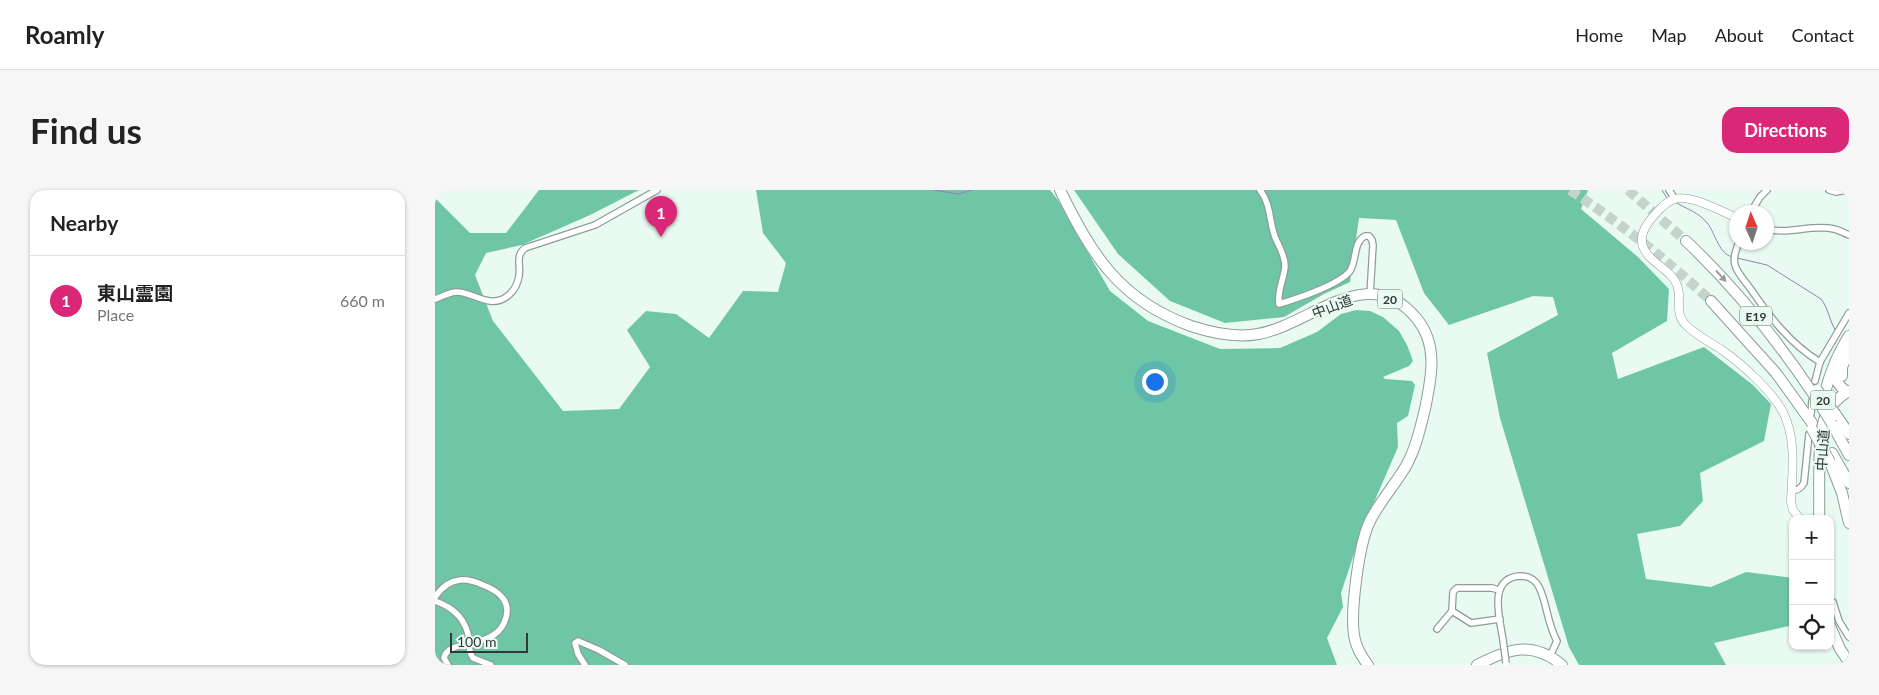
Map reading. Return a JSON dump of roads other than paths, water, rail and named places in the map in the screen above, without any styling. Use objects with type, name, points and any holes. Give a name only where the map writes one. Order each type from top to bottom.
[{"type":"highway","name":"中山道","points":[[1060,190],[1087,243],[1117,280],[1149,306],[1197,328],[1227,335],[1257,335],[1296,322],[1340,299],[1370,295],[1390,299],[1403,306],[1418,320],[1429,342],[1432,368],[1421,425],[1414,449],[1406,465],[1370,521],[1361,547],[1353,627],[1358,650],[1368,665]]},
{"type":"highway","name":"E19","points":[[1686,241],[1715,269],[1789,354],[1815,392]]},
{"type":"highway","name":"E19","points":[[1711,301],[1776,373],[1811,425],[1827,458],[1849,483]]},
{"type":"highway","name":"20","points":[[1847,343],[1835,374],[1837,382],[1848,391]]},
{"type":"highway","name":"20","points":[[1827,458],[1817,451],[1819,426],[1825,392],[1837,354],[1847,343]]},
{"type":"highway","name":"中山道","points":[[1820,515],[1827,458],[1825,419],[1833,404],[1848,391]]},
{"type":"highway","points":[[1815,392],[1834,420],[1849,454]]},
{"type":"highway","points":[[1834,420],[1849,434]]},
{"type":"highway","points":[[1827,458],[1842,493],[1849,523]]},
{"type":"highway","points":[[1834,635],[1840,649],[1849,662]]},
{"type":"highway","points":[[1477,665],[1512,649],[1531,649],[1550,656],[1562,665]]},
{"type":"street","points":[[435,300],[457,292],[489,301],[498,302],[507,298],[514,289],[519,276],[520,252],[525,248],[595,226],[657,190]]},
{"type":"street","points":[[1260,190],[1269,207],[1275,236],[1284,256],[1285,268],[1277,294],[1279,304],[1303,296],[1344,276],[1350,270],[1359,242],[1365,236],[1369,236],[1373,245],[1370,295]]},
{"type":"street","points":[[1669,190],[1672,200]]},
{"type":"street","points":[[1755,205],[1767,190]]},
{"type":"street","points":[[1829,190],[1836,192],[1847,190]]},
{"type":"street","points":[[1729,215],[1687,199],[1672,200],[1649,220],[1642,236],[1643,249],[1652,260],[1676,281],[1680,293],[1679,314],[1685,324],[1742,367],[1780,407],[1789,427],[1791,439],[1791,491],[1793,510],[1797,515]]},
{"type":"street","points":[[1774,231],[1822,228],[1835,229],[1849,235]]},
{"type":"street","points":[[1736,250],[1734,256],[1736,268],[1769,316],[1804,352],[1820,362]]},
{"type":"street","points":[[1791,491],[1796,491],[1804,483],[1820,362],[1849,313]]},
{"type":"street","points":[[1506,664],[1500,619],[1499,590],[1511,578],[1527,576],[1534,580],[1539,587],[1550,630],[1557,642],[1550,656]]},
{"type":"street","points":[[435,596],[443,587],[461,580],[477,583],[502,595],[507,607],[503,626],[497,634],[448,650],[444,658],[447,665]]},
{"type":"street","points":[[1437,629],[1452,611],[1453,592],[1457,588],[1492,588],[1499,590]]},
{"type":"street","points":[[435,601],[451,608],[458,615],[467,632],[473,658],[491,665]]},
{"type":"street","points":[[1834,605],[1839,622],[1849,637]]},
{"type":"street","points":[[1452,611],[1471,623],[1500,619]]},
{"type":"street","points":[[585,665],[574,646],[575,642],[579,641],[599,650],[625,665]]},
{"type":"waterway","points":[[934,190],[958,194],[972,190]]},
{"type":"waterway","points":[[1662,190],[1667,198]]},
{"type":"waterway","points":[[1675,202],[1704,220],[1711,228],[1724,252],[1733,257]]},
{"type":"waterway","points":[[1737,258],[1767,265],[1821,299],[1836,331]]},
{"type":"tunnel","points":[[1570,190],[1643,242],[1711,301]]},
{"type":"tunnel","points":[[1628,190],[1686,241]]},
{"type":"place","name":"東山霊園","points":[[661,237]]}]
